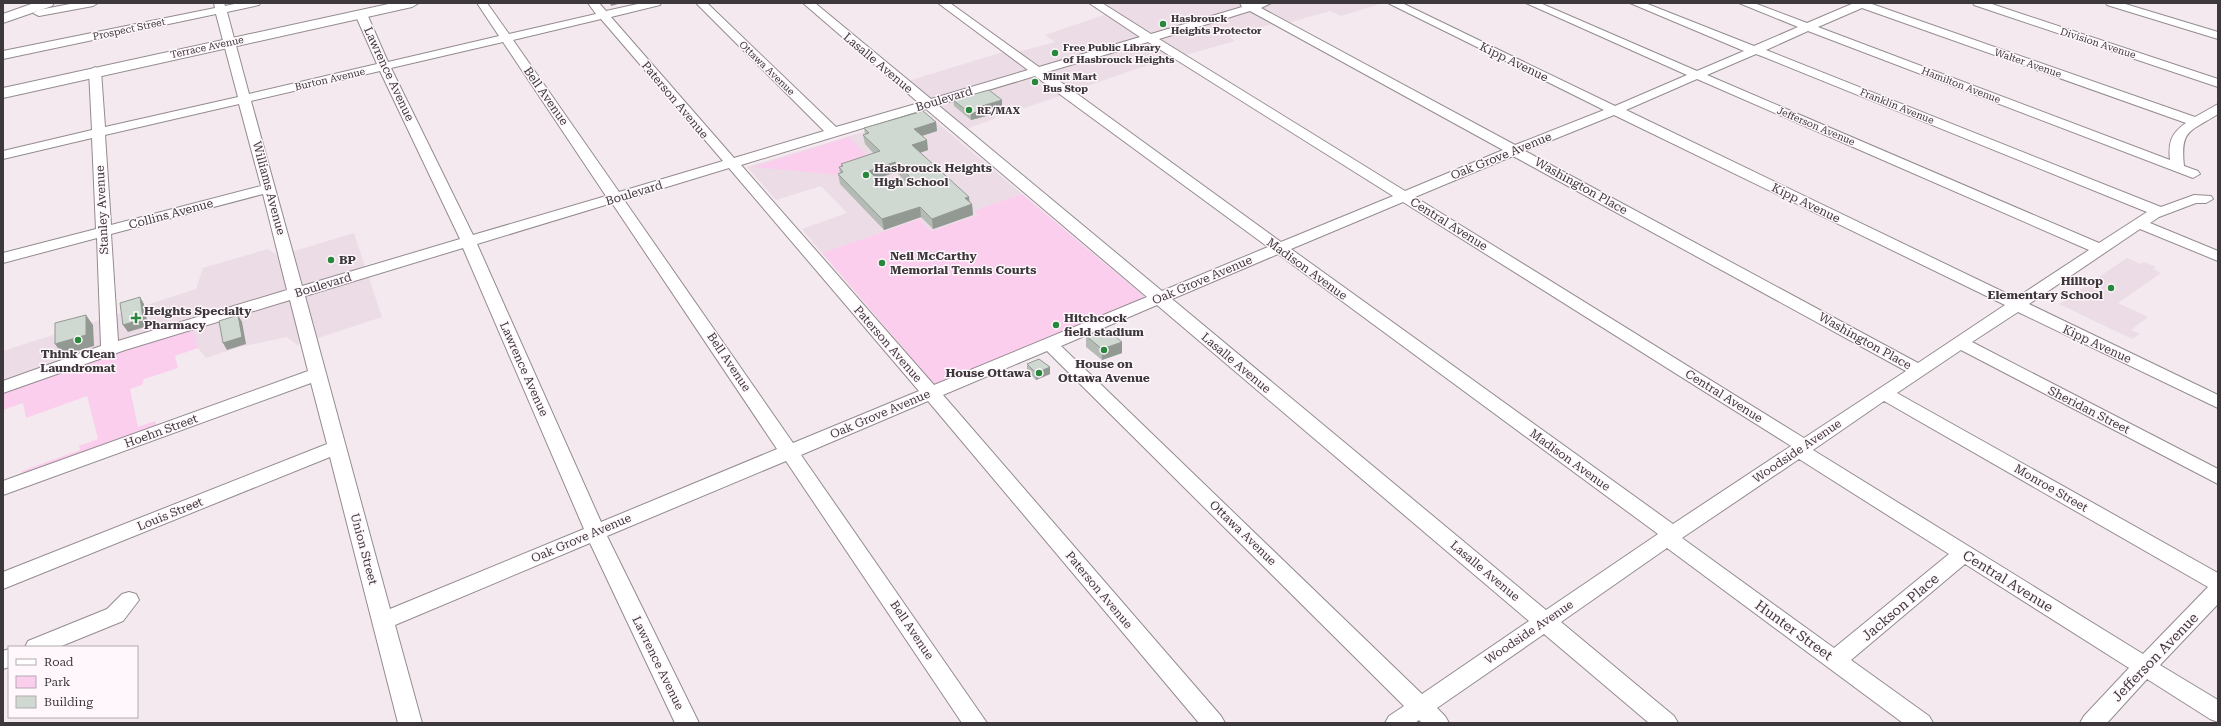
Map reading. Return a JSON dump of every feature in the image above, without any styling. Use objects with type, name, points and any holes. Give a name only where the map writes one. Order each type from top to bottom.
[{"type":"highway","points":[[3,15],[24,3]]},
{"type":"highway","points":[[3,19],[43,8]]},
{"type":"main road","name":"Terrace Avenue","points":[[3,93],[96,71],[412,3]]},
{"type":"street","points":[[43,8],[93,3]]},
{"type":"street","name":"Prospect Street","points":[[3,55],[220,6],[255,3]]},
{"type":"street","name":"Bell Avenue","points":[[482,3],[975,723]]},
{"type":"street","name":"Paterson Avenue","points":[[593,3],[730,164],[931,393],[1213,723]]},
{"type":"street","name":"Burton Avenue","points":[[3,155],[656,3]]},
{"type":"street","name":"Ottawa Avenue","points":[[701,3],[834,132]]},
{"type":"street","name":"Lasalle Avenue","points":[[808,3],[1666,723]]},
{"type":"street","name":"Madison Avenue","points":[[943,3],[1038,71],[1670,536]]},
{"type":"street","name":"Central Avenue","points":[[1094,3],[1404,196],[1802,448],[1964,553],[2218,712]]},
{"type":"street","name":"Boulevard","points":[[3,387],[110,350],[468,241],[1149,38],[1247,5],[1266,3]]},
{"type":"street","name":"Kipp Avenue","points":[[1393,3],[2218,402]]},
{"type":"street","name":"Jefferson Avenue","points":[[1531,3],[2101,250]]},
{"type":"street","name":"Franklin Avenue","points":[[1634,3],[1783,60],[2158,211]]},
{"type":"street","name":"Hamilton Avenue","points":[[1744,3],[2177,167]]},
{"type":"street","name":"Oak Grove Avenue","points":[[383,621],[1514,150],[1616,110],[1862,3]]},
{"type":"street","name":"Walter Avenue","points":[[1862,3],[2196,122]]},
{"type":"street","name":"Division Avenue","points":[[1978,3],[2218,83]]},
{"type":"street","points":[[2111,3],[2218,36]]},
{"type":"street","name":"Washington Place","points":[[1247,5],[1918,370]]},
{"type":"street","name":"Williams Avenue","points":[[220,6],[228,43],[245,99],[318,374]]},
{"type":"street","name":"Lawrence Avenue","points":[[361,14],[384,67],[468,241],[595,532],[687,723]]},
{"type":"street","name":"Stanley Avenue","points":[[96,71],[110,350]]},
{"type":"street","points":[[2193,174],[2177,167],[2175,145],[2177,139],[2181,132],[2218,108]]},
{"type":"street","name":"Collins Avenue","points":[[3,258],[269,188]]},
{"type":"street","name":"Woodside Avenue","points":[[1397,723],[1670,536],[2015,304],[2101,250],[2158,211],[2176,207],[2195,198],[2206,200]]},
{"type":"street","points":[[2140,224],[2218,256]]},
{"type":"street","name":"Sheridan Street","points":[[1959,342],[2218,477]]},
{"type":"street","name":"Ottawa Avenue","points":[[1049,344],[1437,723]]},
{"type":"street","name":"Union Street","points":[[318,374],[410,723]]},
{"type":"street","name":"Hoehn Street","points":[[3,488],[318,374]]},
{"type":"street","name":"Monroe Street","points":[[1883,393],[2218,584]]},
{"type":"street","name":"Louis Street","points":[[3,581],[337,447]]},
{"type":"street","name":"Hunter Street","points":[[1670,536],[1921,723]]},
{"type":"street","name":"Jackson Place","points":[[1835,660],[1964,553]]},
{"type":"street","name":"Jefferson Avenue","points":[[2092,723],[2145,666],[2218,592]]},
{"type":"street","points":[[38,646],[115,615],[128,600]]},
{"type":"shaded area","points":[[1111,3],[1383,3],[1341,16],[1330,11],[1288,23],[1272,24],[1229,37],[1235,41],[1136,69],[1025,108],[1012,107],[997,114],[994,119],[959,131],[908,81],[1003,52],[1018,52],[1055,42],[1045,35],[1104,15],[1105,5]]},
{"type":"shaded area","points":[[926,113],[1022,194],[975,211],[978,215],[931,231],[919,219],[822,253],[802,229],[847,213],[821,186],[776,200],[747,167]]},
{"type":"shaded area","points":[[354,233],[382,317],[297,345],[287,337],[240,347],[206,358],[190,338],[3,385],[3,351],[196,289],[203,268],[268,249],[278,256]]},
{"type":"shaded area","name":"Hilltop Elementary School","points":[[2127,258],[2141,264],[2144,262],[2156,267],[2153,269],[2161,273],[2118,303],[2148,317],[2131,330],[2140,334],[2132,339],[2059,304]]},
{"type":"green space","points":[[849,137],[874,163],[837,175],[753,167]]},
{"type":"green space","points":[[1022,194],[1146,298],[934,384],[822,253],[919,219],[931,231],[978,215],[974,211]]},
{"type":"green space","points":[[191,325],[198,348],[175,356],[178,368],[144,379],[142,385],[130,389],[138,427],[155,421],[157,425],[203,408],[205,415],[21,481],[22,471],[80,450],[79,446],[98,439],[87,396],[26,418],[23,403],[3,410],[3,387]]},
{"type":"building","points":[[989,90],[1002,100],[982,106],[986,109],[971,114],[953,100]]},
{"type":"building","name":"Hasbrouck Heights High School","points":[[923,111],[936,122],[914,129],[927,140],[912,145],[969,197],[965,198],[972,204],[932,219],[920,207],[882,219],[838,174],[843,172],[839,167],[843,166],[841,164],[880,151],[863,135],[869,133],[864,128]],"holes":[[[895,162],[911,178],[885,186],[869,171]]]},
{"type":"building","points":[[140,297],[143,319],[123,325],[120,303]]},
{"type":"building","points":[[86,315],[86,335],[55,344],[55,323]]},
{"type":"building","points":[[238,315],[242,337],[223,343],[219,321]]},
{"type":"building","points":[[1105,328],[1122,342],[1102,349],[1086,336]]},
{"type":"building","points":[[1039,359],[1050,367],[1036,373],[1027,364]]},
{"type":"place","name":"Hasbrouck Heights Protector","points":[[1163,24]]},
{"type":"place","name":"Free Public Library of Hasbrouck Heights","points":[[1055,53]]},
{"type":"place","name":"Minit Mart Bus Stop","points":[[1035,82]]},
{"type":"place","name":"RE/MAX","points":[[969,110]]},
{"type":"place","name":"Hasbrouck Heights High School","points":[[866,175]]},
{"type":"place","name":"BP","points":[[331,260]]},
{"type":"place","name":"Neil McCarthy Memorial Tennis Courts","points":[[882,263]]},
{"type":"place","name":"Hilltop Elementary School","points":[[2111,288]]},
{"type":"place","name":"Heights Specialty Pharmacy","points":[[136,318]]},
{"type":"place","name":"Hitchcock field stadium","points":[[1056,325]]},
{"type":"place","name":"Think Clean Laundromat","points":[[78,340]]},
{"type":"place","name":"House on Ottawa Avenue","points":[[1104,350]]},
{"type":"place","name":"House Ottawa","points":[[1039,373]]}]
